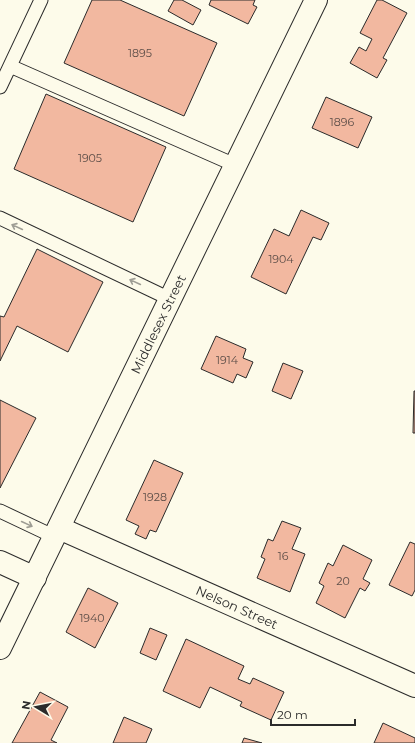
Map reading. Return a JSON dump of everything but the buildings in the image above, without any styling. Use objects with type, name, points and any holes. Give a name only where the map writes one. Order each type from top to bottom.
[{"type":"main road","name":"Middlesex Street","points":[[0,648],[316,0]]},
{"type":"main road","name":"Nelson Street","points":[[57,532],[415,686]]},
{"type":"main road","points":[[0,562],[34,578]]},
{"type":"lane","points":[[0,87],[41,0]]},
{"type":"lane","points":[[10,66],[235,165]]},
{"type":"lane","points":[[0,218],[170,299]]},
{"type":"lane","points":[[0,511],[57,532]]}]
